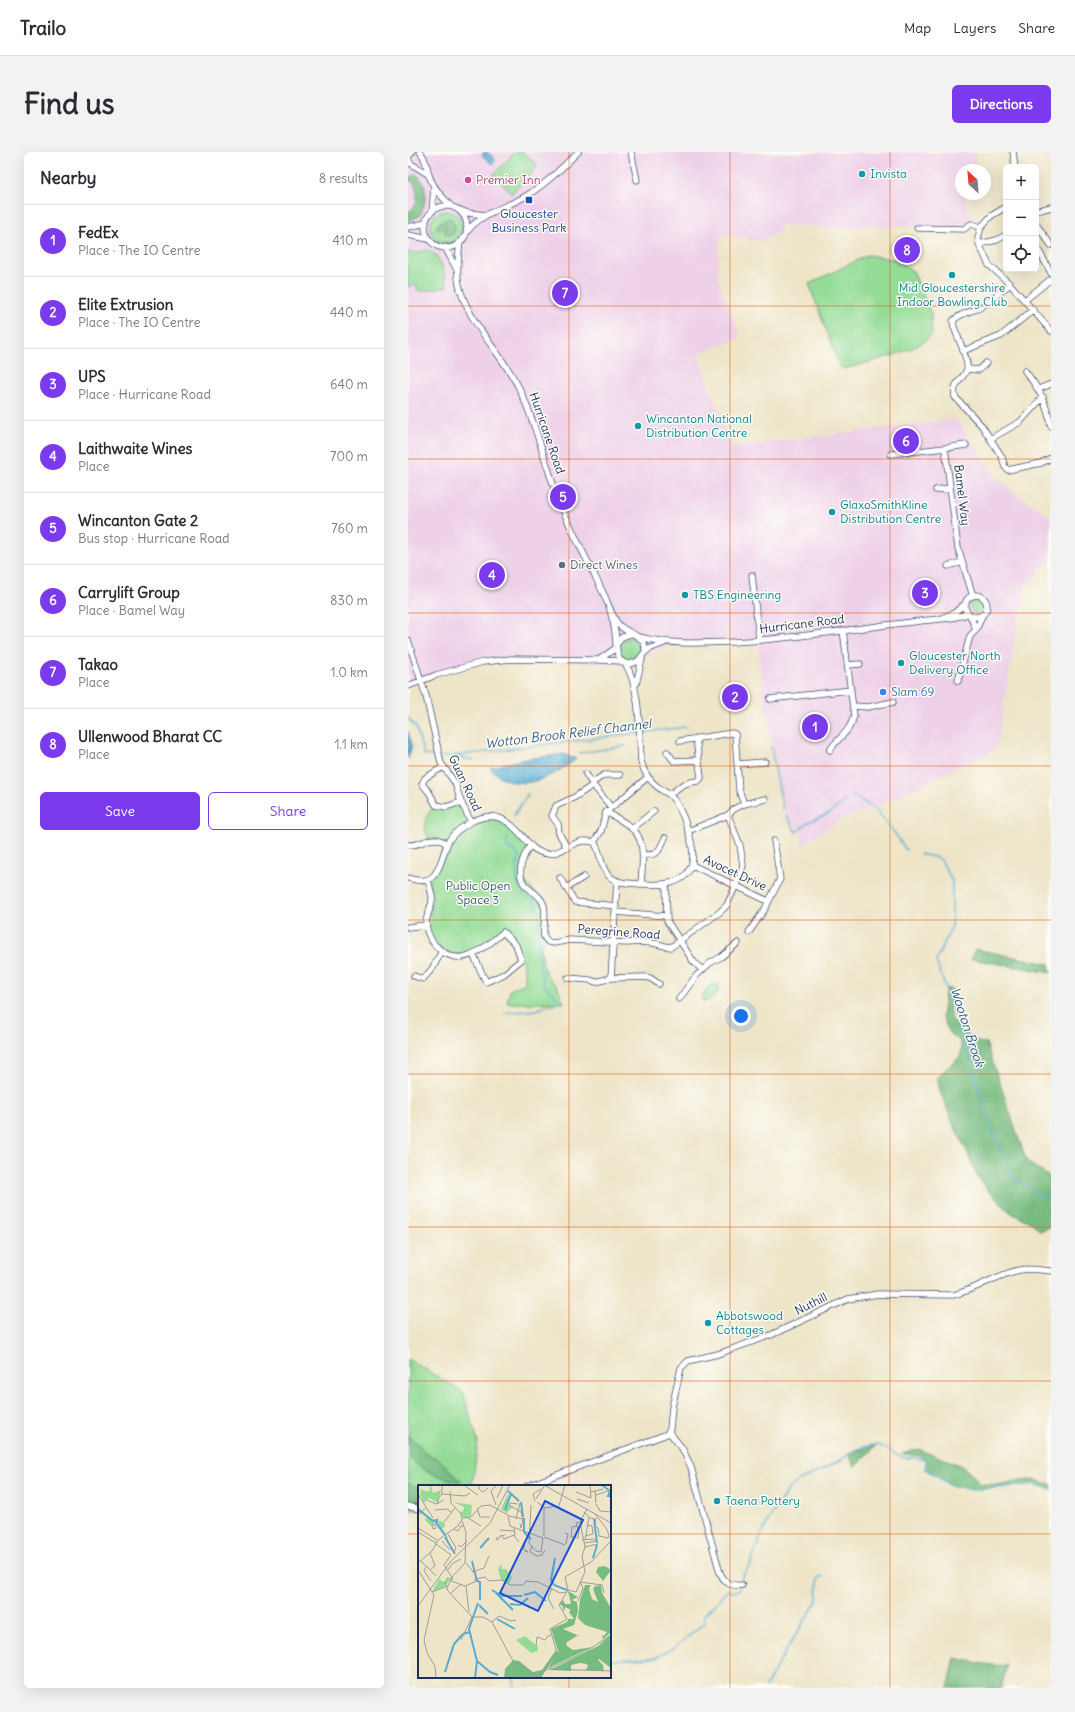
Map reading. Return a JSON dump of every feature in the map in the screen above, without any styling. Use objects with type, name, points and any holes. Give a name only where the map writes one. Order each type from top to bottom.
[{"type":"street","points":[[412,152],[409,155],[409,161],[412,165],[429,174]]},
{"type":"street","points":[[420,152],[428,167],[434,187],[451,206],[468,213],[486,215]]},
{"type":"street","points":[[434,187],[432,212],[425,228],[429,239],[433,243],[445,248],[450,247],[460,242],[475,221],[505,208],[538,188],[578,152]]},
{"type":"street","points":[[631,152],[637,180]]},
{"type":"street","points":[[1013,152],[1015,164]]},
{"type":"street","points":[[416,166],[420,165],[424,159]]},
{"type":"street","points":[[432,212],[438,208],[451,206]]},
{"type":"street","points":[[1039,211],[1051,207]]},
{"type":"street","points":[[458,209],[466,219],[466,232]]},
{"type":"street","points":[[1003,209],[991,216],[980,227],[978,238],[979,244],[989,265],[1010,284],[1051,331]]},
{"type":"street","points":[[408,226],[426,223]]},
{"type":"street","points":[[916,228],[964,229],[971,224],[980,227]]},
{"type":"street","points":[[1039,228],[1051,245]]},
{"type":"street","points":[[408,235],[429,239]]},
{"type":"street","points":[[979,244],[997,240],[1004,236]]},
{"type":"street","name":"Hurricane Road","points":[[456,268],[460,242]]},
{"type":"street","name":"Hurricane Road","points":[[445,248],[456,268],[461,294],[468,310],[520,389],[535,427],[554,487],[610,610],[618,624],[631,634],[666,643],[694,644],[759,640],[969,615]]},
{"type":"street","points":[[1039,251],[1051,273]]},
{"type":"street","points":[[1025,300],[1051,279]]},
{"type":"street","points":[[1010,284],[987,303],[957,316],[953,321],[967,364],[967,369],[955,385],[955,397],[982,426],[1002,457],[1005,467],[1008,470],[1041,463],[1051,458]]},
{"type":"street","points":[[963,351],[1002,336],[1033,310]]},
{"type":"street","points":[[967,369],[979,370],[986,363]]},
{"type":"street","points":[[1025,370],[1043,397],[1051,426]]},
{"type":"street","points":[[1039,389],[1051,384]]},
{"type":"street","points":[[990,439],[1020,422],[1043,397]]},
{"type":"street","points":[[891,454],[966,445]]},
{"type":"street","name":"Bamel Way","points":[[944,448],[955,530],[962,562],[973,596]]},
{"type":"street","points":[[936,490],[950,488]]},
{"type":"street","points":[[948,566],[962,562]]},
{"type":"street","points":[[752,574],[759,640]]},
{"type":"street","points":[[958,681],[970,636],[976,630],[982,616],[986,611],[986,601],[982,597],[973,596],[966,603],[966,609],[976,630]]},
{"type":"street","name":"Hurricane Road","points":[[940,619],[954,613],[966,603]]},
{"type":"street","name":"Hurricane Road","points":[[610,610],[618,656],[624,662],[635,663],[649,649],[666,643]]},
{"type":"street","points":[[969,615],[976,617],[982,616]]},
{"type":"street","points":[[830,750],[835,742],[844,735],[851,726],[854,716],[843,630]]},
{"type":"street","points":[[600,660],[616,646],[622,637],[631,634]]},
{"type":"street","points":[[635,688],[637,673],[644,654],[644,642],[639,637]]},
{"type":"street","name":"Guan Road","points":[[408,640],[426,696],[442,765],[455,782],[461,802],[471,822]]},
{"type":"street","points":[[408,686],[465,667],[504,659],[541,658],[624,662],[632,673],[635,688],[641,761],[644,770],[648,777],[670,795],[682,816],[688,831],[692,850],[692,865],[682,877],[672,883],[641,884],[617,881],[606,872],[599,849],[594,842]]},
{"type":"street","points":[[848,665],[860,664]]},
{"type":"street","points":[[770,699],[851,690]]},
{"type":"street","points":[[853,706],[868,707],[893,702]]},
{"type":"street","points":[[680,741],[732,733],[735,734],[739,790],[744,804]]},
{"type":"street","points":[[670,795],[680,785],[686,782],[698,781],[701,778],[696,738]]},
{"type":"street","points":[[667,752],[674,761],[698,760]]},
{"type":"street","points":[[738,764],[765,762]]},
{"type":"street","points":[[442,765],[425,778],[422,784],[429,792],[436,805],[446,807],[461,802]]},
{"type":"street","points":[[586,774],[611,807]]},
{"type":"street","points":[[567,848],[559,832],[558,824],[552,816],[556,806],[576,797],[604,775],[620,775]]},
{"type":"street","points":[[594,842],[601,831],[606,812],[648,777]]},
{"type":"street","points":[[688,831],[728,815],[734,809],[744,804],[765,799]]},
{"type":"street","points":[[632,829],[654,811]]},
{"type":"street","points":[[606,812],[630,826],[640,839],[643,855],[641,884]]},
{"type":"street","name":"Peregrine Road","points":[[530,846],[523,860],[521,876],[527,886],[540,897],[544,904],[543,934],[548,942],[554,943],[570,940],[613,943],[642,943],[659,944],[667,947],[679,941],[720,912],[727,905],[740,876],[743,864],[740,845],[728,815]]},
{"type":"street","name":"Guan Road","points":[[428,880],[433,876],[442,861],[447,844],[460,829],[480,818],[498,816],[505,819],[512,824],[530,846]]},
{"type":"street","points":[[408,845],[416,845],[433,838],[447,844]]},
{"type":"street","points":[[643,855],[654,855],[658,852],[665,838]]},
{"type":"street","points":[[749,932],[765,909],[780,879],[774,841]]},
{"type":"street","points":[[530,846],[544,853],[560,852],[579,842],[594,842]]},
{"type":"street","name":"Avocet Drive","points":[[692,865],[768,901]]},
{"type":"street","points":[[566,888],[584,876]]},
{"type":"street","points":[[408,878],[421,881],[428,880],[433,899],[426,917],[426,925],[434,944],[442,952],[457,956],[468,956],[485,947],[503,932],[516,945],[521,960],[504,974],[486,982],[474,954]]},
{"type":"street","points":[[560,878],[575,902],[666,916]]},
{"type":"street","points":[[611,978],[617,881]]},
{"type":"street","points":[[666,884],[666,916],[670,927],[693,961],[702,970]]},
{"type":"street","points":[[408,927],[426,925]]},
{"type":"street","points":[[679,999],[702,970],[738,943]]},
{"type":"street","points":[[414,976],[423,979],[432,969],[442,952]]},
{"type":"street","points":[[568,978],[596,982],[611,978],[644,977],[650,978],[659,984]]},
{"type":"street","name":"Nuthill","points":[[669,1432],[678,1378],[681,1368],[688,1361],[718,1354],[771,1335],[848,1299],[878,1294],[953,1295],[965,1293],[1006,1274],[1020,1270],[1030,1269],[1051,1271]]},
{"type":"street","points":[[530,1485],[649,1442],[669,1432],[682,1448],[691,1467],[720,1573],[726,1583],[730,1586],[742,1585]]},
{"type":"street","points":[[408,1506],[418,1509]]},
{"type":"shaded area","name":"Gloucester Business Park","points":[[408,152],[975,153],[975,164],[955,164],[955,200],[965,200],[965,204],[974,221],[963,228],[871,226],[841,229],[782,224],[777,234],[750,242],[748,237],[720,235],[717,276],[741,338],[697,354],[732,447],[957,419],[996,479],[1051,518],[1051,554],[1048,561],[1024,589],[996,749],[874,808],[842,819],[801,846],[803,836],[784,810],[763,695],[758,640],[665,647],[649,653],[644,662],[633,668],[624,667],[618,663],[580,663],[511,659],[459,668],[408,686]]},
{"type":"green space","points":[[515,152],[523,152],[538,166],[512,193],[493,175]]},
{"type":"green space","points":[[416,174],[423,183],[425,189],[426,194],[424,206],[420,216],[408,221],[408,212],[415,206],[417,195],[414,183],[408,178]]},
{"type":"green space","points":[[443,211],[449,211],[459,218],[462,227],[461,233],[455,240],[449,243],[443,243],[433,236],[430,230],[430,224],[437,214]]},
{"type":"green space","points":[[447,218],[452,219],[456,229],[452,235],[445,234],[445,227],[440,230],[437,229],[440,222],[445,222]]},
{"type":"green space","points":[[426,250],[436,255],[439,259],[447,287],[422,291],[418,290],[415,284],[408,287],[408,252],[416,253]]},
{"type":"green space","points":[[868,255],[896,260],[913,271],[931,314],[932,334],[916,346],[905,351],[879,360],[844,369],[839,365],[809,284]]},
{"type":"green space","points":[[977,599],[982,601],[984,606],[982,611],[977,613],[972,611],[970,606],[972,601]]},
{"type":"green space","points":[[630,638],[638,641],[641,649],[638,657],[630,660],[622,657],[619,649],[622,641]]},
{"type":"green space","name":"Public Open Space 3","points":[[461,802],[471,822],[498,816],[527,841],[528,850],[521,876],[544,904],[545,939],[541,948],[543,963],[547,977],[557,986],[564,1003],[507,1003],[510,990],[525,983],[525,976],[520,956],[503,932],[485,947],[462,956],[442,951],[427,930],[433,899],[428,880],[433,876],[447,844],[429,839],[425,829],[425,820],[436,805],[441,807]]},
{"type":"green space","points":[[975,949],[1049,964],[1051,973],[971,959]]},
{"type":"green space","points":[[717,984],[719,989],[716,994],[708,1001],[702,1001],[706,990]]},
{"type":"green space","points":[[946,988],[954,990],[949,1010],[953,1022],[977,1042],[986,1043],[1027,1162],[1051,1178],[1050,1227],[1040,1231],[1032,1223],[1013,1214],[990,1193],[976,1174],[967,1151],[953,1124],[940,1091],[937,1077],[960,1057],[962,1048],[958,1039],[949,1033],[942,1016]]},
{"type":"green space","points":[[408,1359],[463,1392],[478,1442],[472,1485],[418,1485],[418,1510],[408,1510]]},
{"type":"green space","points":[[408,1436],[418,1444],[426,1454],[439,1459],[462,1482],[431,1473],[416,1464],[408,1453]]},
{"type":"green space","points":[[877,1445],[855,1467],[848,1453]]},
{"type":"green space","points":[[918,1449],[960,1465],[972,1474],[980,1484],[998,1485],[1015,1481],[1034,1480],[1051,1484],[1051,1490],[1035,1484],[973,1490],[953,1486],[925,1469],[926,1461],[920,1456],[902,1454]]},
{"type":"green space","points":[[408,1483],[418,1488],[418,1504],[408,1502]]},
{"type":"green space","points":[[955,1658],[985,1664],[1007,1666],[1001,1688],[948,1688]]},
{"type":"water","points":[[484,152],[487,152],[496,160],[492,164],[482,155]]},
{"type":"water","points":[[408,731],[412,745],[408,759]]},
{"type":"water","points":[[563,754],[576,759],[556,773],[533,782],[522,783],[511,781],[500,776],[490,768],[519,760]]},
{"type":"waterway","points":[[408,718],[416,727],[424,755],[437,757]]},
{"type":"waterway","name":"Wotton Brook Relief Channel","points":[[453,756],[686,727]]},
{"type":"waterway","points":[[580,753],[625,746]]},
{"type":"waterway","name":"Wooton Brook","points":[[771,747],[783,810]]},
{"type":"waterway","name":"Wotton Brook Relief Channel","points":[[441,757],[453,756],[473,760]]},
{"type":"waterway","points":[[514,815],[528,794]]},
{"type":"waterway","name":"Wooton Brook","points":[[852,795],[874,808],[894,832],[906,850]]},
{"type":"waterway","name":"Wooton Brook","points":[[786,815],[796,832],[809,822],[830,813],[845,801]]},
{"type":"waterway","points":[[507,837],[507,847],[514,850],[519,857],[517,881],[524,895]]},
{"type":"waterway","name":"Wooton Brook","points":[[920,854],[941,860],[952,881],[952,926],[936,961],[957,1019],[989,1123],[1012,1176],[1051,1202]]},
{"type":"waterway","points":[[505,1013],[536,1010],[558,1003],[554,993],[544,986],[538,951],[540,921],[538,909],[532,897],[527,898]]},
{"type":"waterway","points":[[740,1584],[768,1521],[789,1488],[799,1481],[843,1459],[850,1453],[863,1447],[877,1445],[905,1458],[926,1461],[925,1469],[951,1485],[973,1490],[1035,1484],[1051,1490]]},
{"type":"waterway","points":[[765,1688],[817,1601],[818,1578],[823,1576]]},
{"type":"waterway","points":[[611,1660],[655,1658],[674,1648],[705,1623],[704,1615],[728,1590],[733,1592],[739,1590],[740,1587]]},
{"type":"waterway","points":[[514,1678],[514,1688]]},
{"type":"place","name":"Invista","points":[[862,174]]},
{"type":"place","name":"Premier Inn","points":[[468,180]]},
{"type":"place","name":"Gloucester Business Park","points":[[529,200]]},
{"type":"place","name":"Ullenwood Bharat CC","points":[[907,250]]},
{"type":"place","name":"Mid Gloucestershire Indoor Bowling Club","points":[[952,275]]},
{"type":"place","name":"Takao","points":[[565,293]]},
{"type":"place","name":"Wincanton National Distribution Centre","points":[[638,426]]},
{"type":"place","name":"Carrylift Group","points":[[906,441]]},
{"type":"place","name":"Wincanton Gate 2","points":[[563,497]]},
{"type":"place","name":"GlaxoSmithKline Distribution Centre","points":[[832,512]]},
{"type":"place","name":"Direct Wines","points":[[562,565]]},
{"type":"place","name":"Laithwaite Wines","points":[[492,575]]},
{"type":"place","name":"UPS","points":[[925,593]]},
{"type":"place","name":"TBS Engineering","points":[[685,595]]},
{"type":"place","name":"Gloucester North Delivery Office","points":[[901,663]]},
{"type":"place","name":"Slam 69","points":[[883,692]]},
{"type":"place","name":"Elite Extrusion","points":[[735,697]]},
{"type":"place","name":"FedEx","points":[[815,727]]},
{"type":"place","name":"Abbotswood Cottages","points":[[708,1323]]},
{"type":"place","name":"Taena Pottery","points":[[717,1501]]}]
